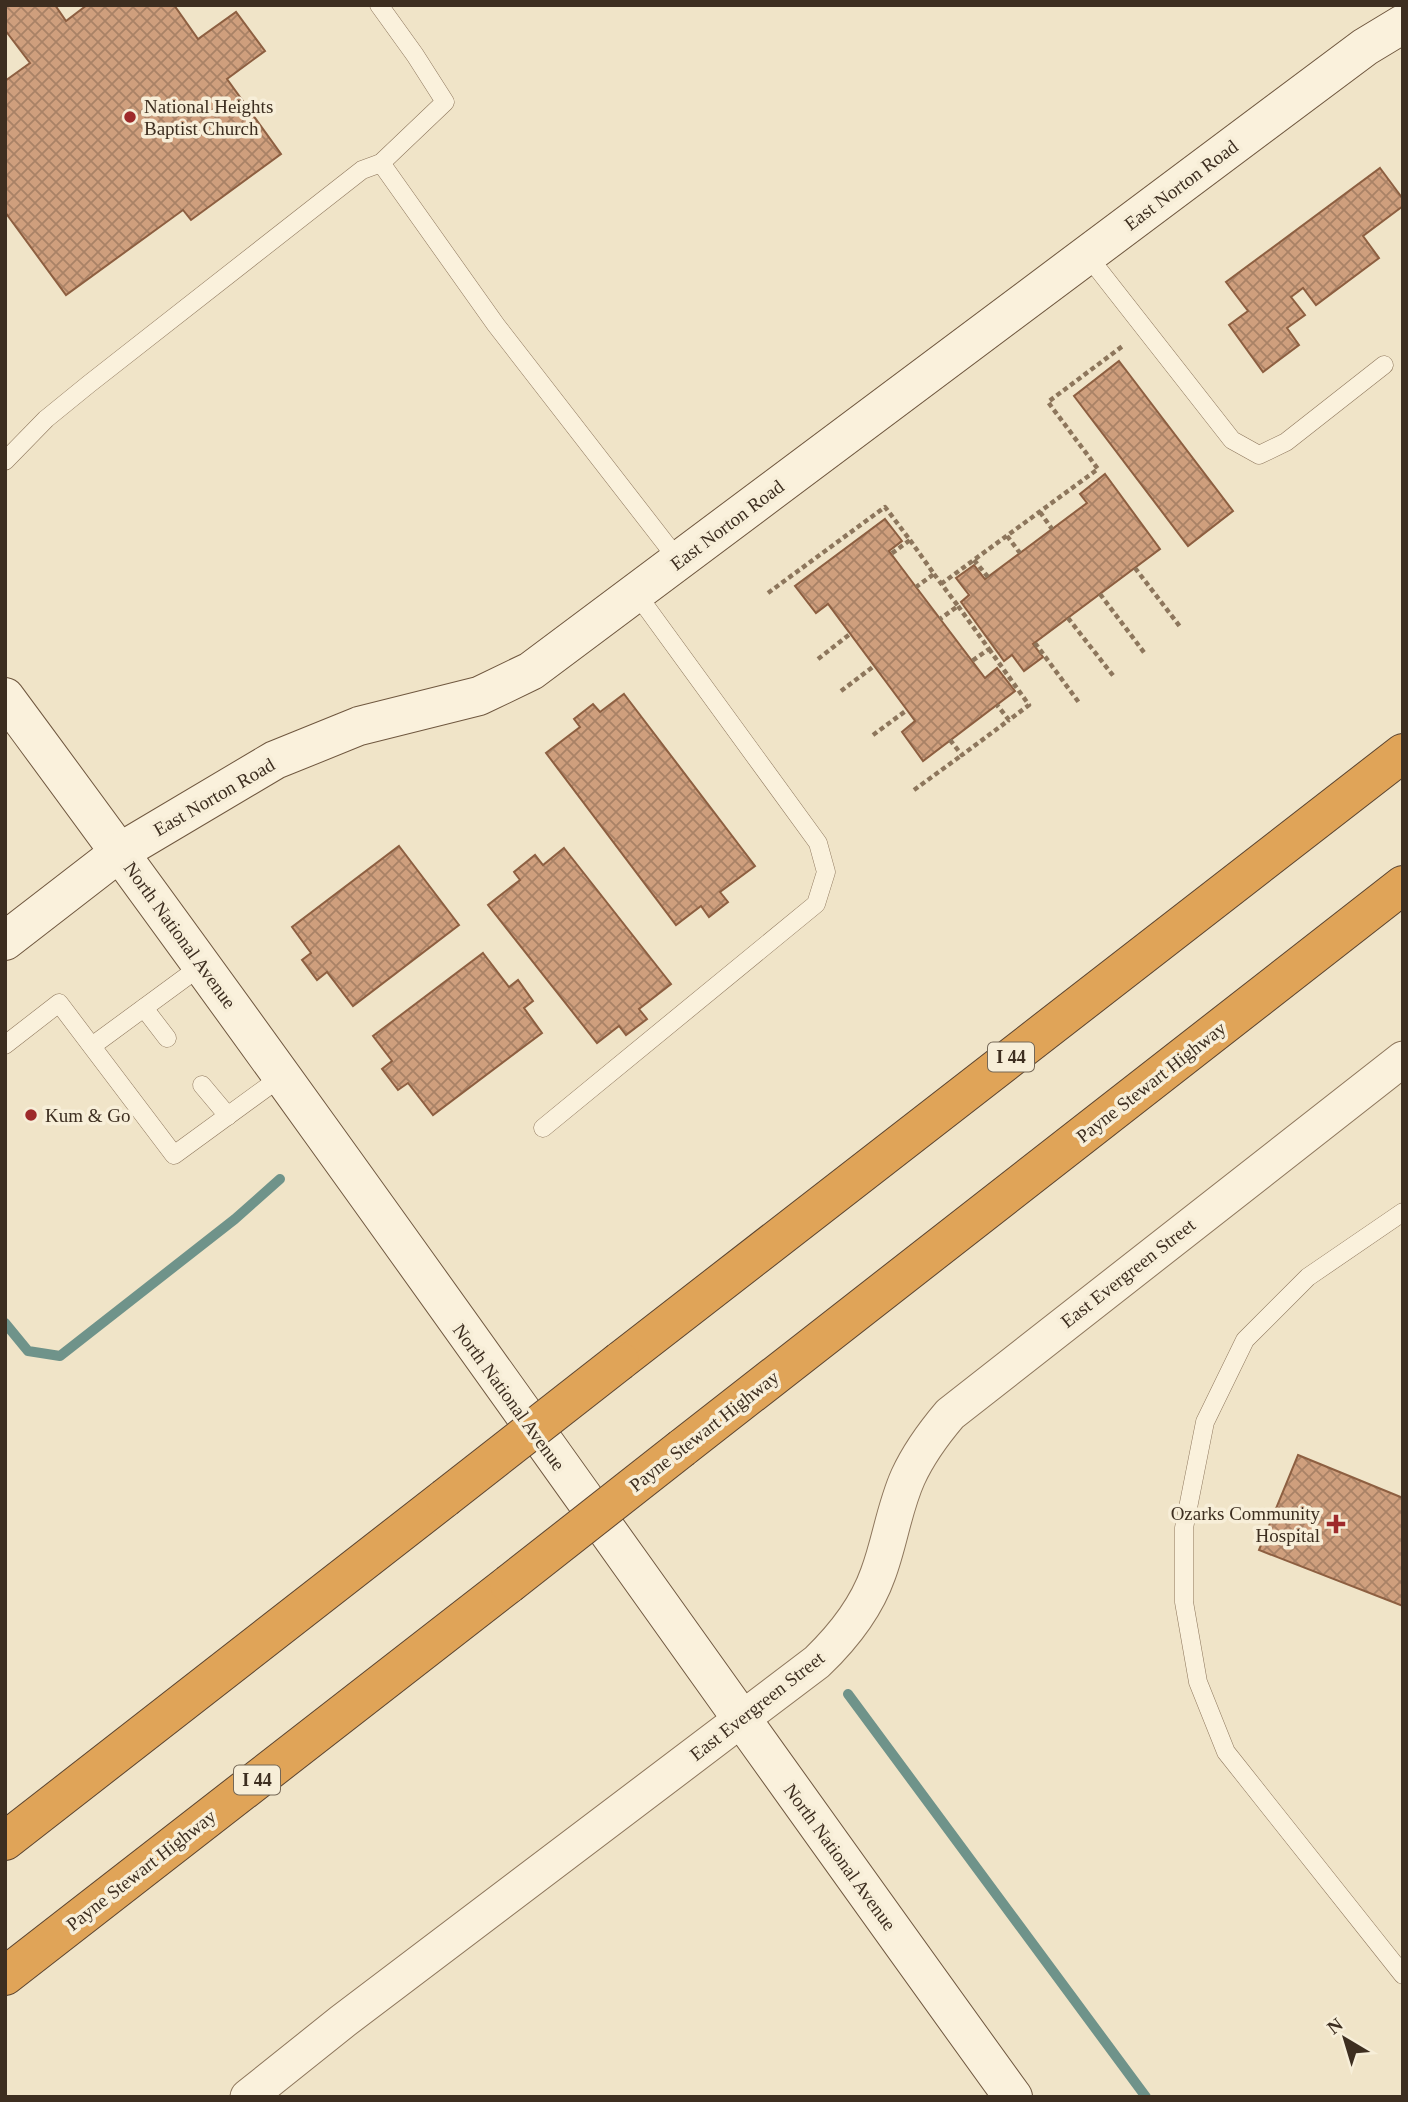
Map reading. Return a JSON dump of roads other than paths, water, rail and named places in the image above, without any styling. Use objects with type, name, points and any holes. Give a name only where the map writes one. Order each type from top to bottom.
[{"type":"highway","name":"I 44","points":[[5,1841],[1403,754]]},
{"type":"highway","name":"Payne Stewart Highway","points":[[5,1976],[1403,885]]},
{"type":"main road","name":"East Norton Road","points":[[5,941],[120,852],[275,760],[359,726],[479,696],[531,671],[1365,47],[1403,24]]},
{"type":"main road","name":"North National Avenue","points":[[5,696],[120,852],[1013,2097]]},
{"type":"street","name":"East Evergreen Street","points":[[248,2097],[354,2013],[817,1662],[853,1622],[878,1574],[907,1479],[919,1455],[950,1414],[1403,1059]]},
{"type":"lane","points":[[5,461],[46,419],[89,384],[362,170],[381,163],[445,102],[379,5]]},
{"type":"lane","points":[[381,163],[496,325],[679,561]]},
{"type":"lane","points":[[1087,255],[1232,440],[1258,455],[1286,442],[1384,365]]},
{"type":"lane","points":[[544,1128],[816,904],[826,872],[818,843],[636,593]]},
{"type":"lane","points":[[92,1046],[201,966]]},
{"type":"lane","points":[[5,1045],[59,1003],[174,1155],[281,1077]]},
{"type":"lane","points":[[144,1008],[167,1038]]},
{"type":"lane","points":[[202,1085],[228,1116]]},
{"type":"lane","points":[[1403,1212],[1308,1277],[1245,1340],[1205,1422],[1184,1528],[1184,1602],[1198,1682],[1226,1752],[1403,1975]]},
{"type":"waterway","points":[[5,1323],[28,1351],[60,1356],[235,1219],[280,1179]]},
{"type":"waterway","points":[[848,1694],[1146,2097]]},
{"type":"place","name":"National Heights Baptist Church","points":[[130,117]]},
{"type":"place","name":"Kum & Go","points":[[31,1115]]},
{"type":"place","name":"Ozarks Community Hospital","points":[[1336,1524]]}]
